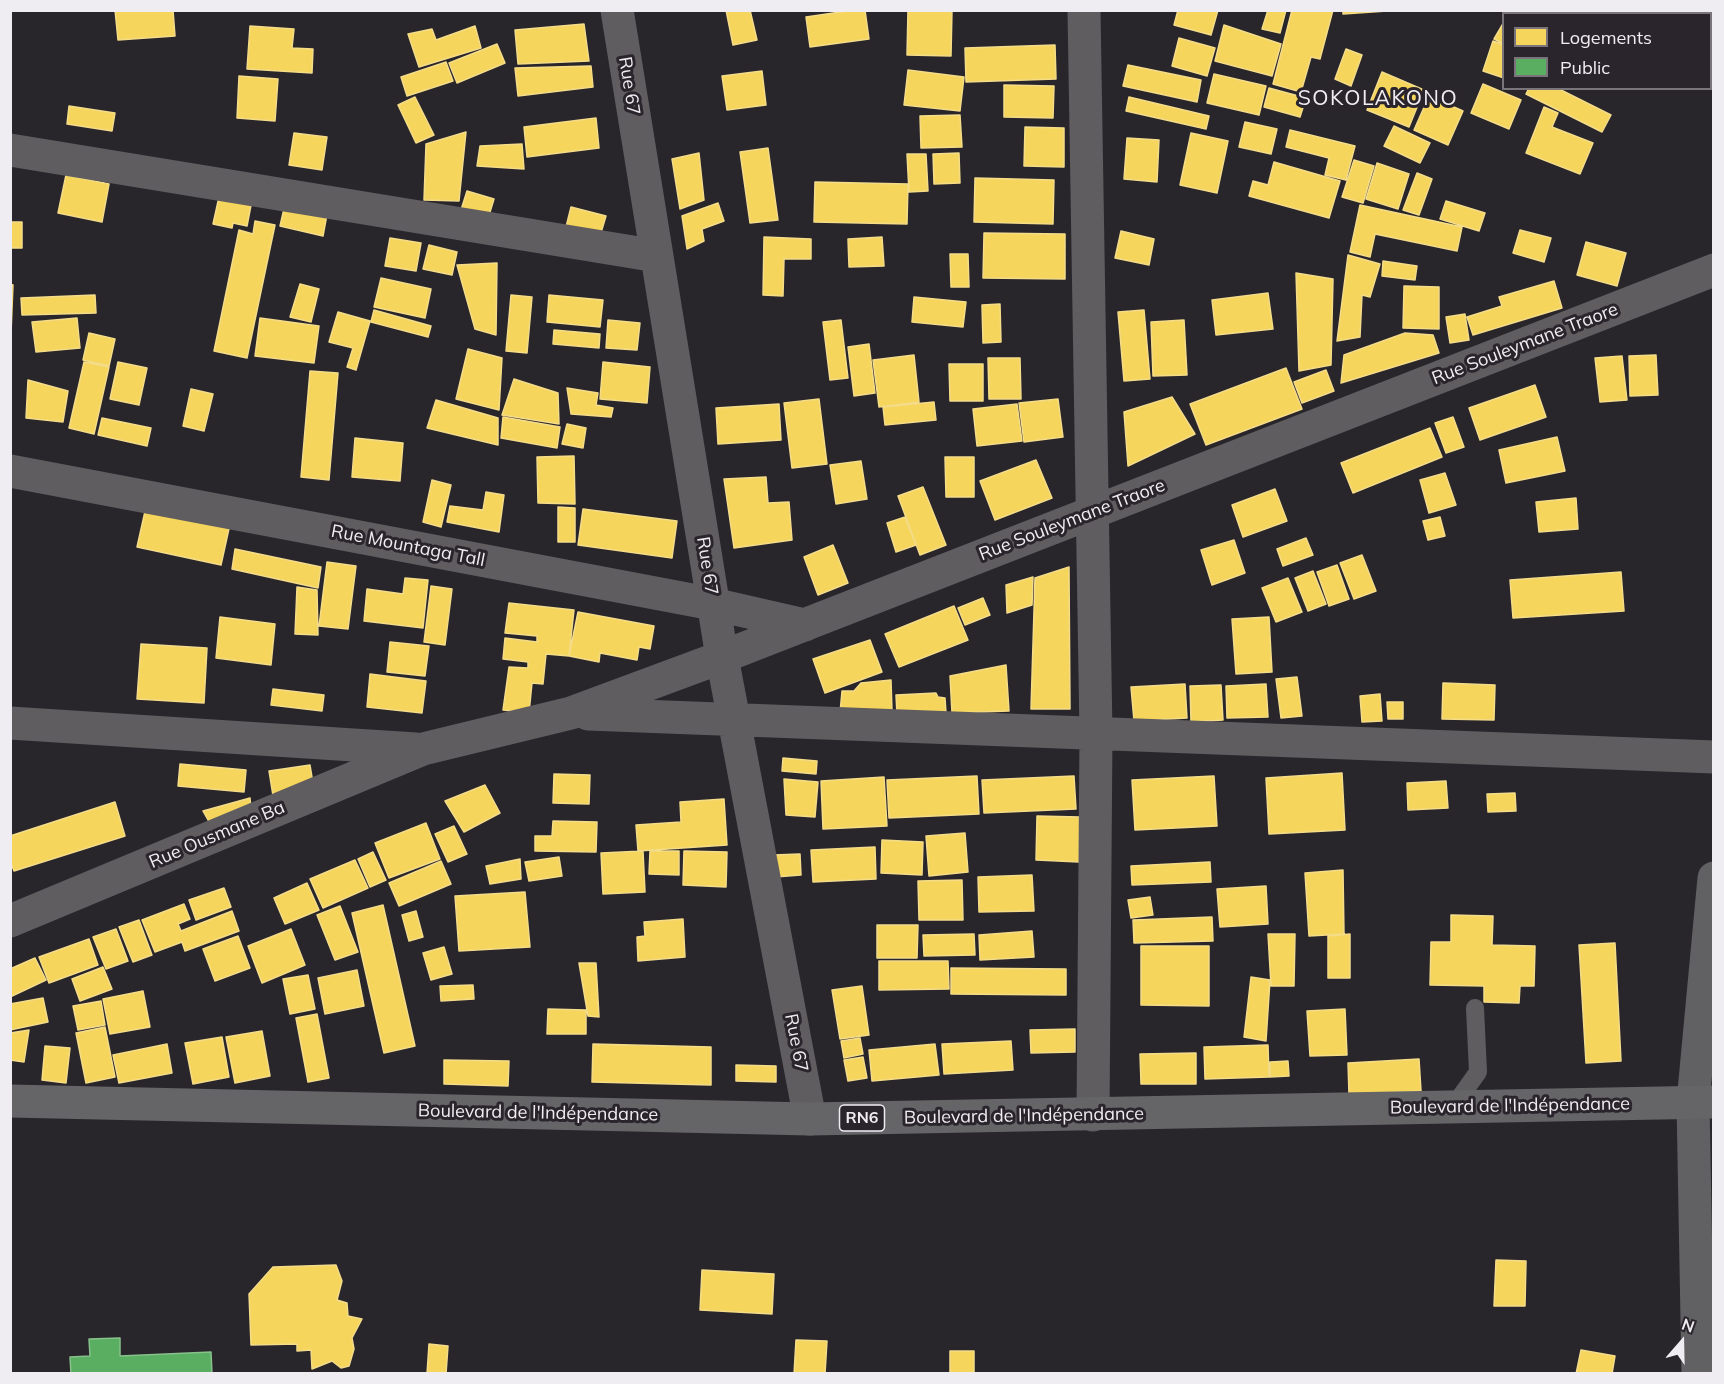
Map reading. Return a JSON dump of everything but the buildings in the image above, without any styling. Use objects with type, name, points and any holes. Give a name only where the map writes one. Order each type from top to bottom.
[{"type":"highway","name":"Boulevard de l'Indépendance","points":[[10,1101],[810,1119],[1703,1102]]},
{"type":"main road","points":[[1698,1374],[1703,1102],[1713,878]]},
{"type":"street","name":"Rue 67","points":[[617,10],[722,657],[810,1119]]},
{"type":"street","points":[[1084,10],[1096,734],[1093,1115]]},
{"type":"street","points":[[10,150],[657,256]]},
{"type":"street","name":"Rue Souleymane Traore","points":[[423,749],[572,713],[805,625],[1713,270]]},
{"type":"street","name":"Rue Mountaga Tall","points":[[10,471],[713,604],[805,625]]},
{"type":"street","points":[[572,713],[1713,758]]},
{"type":"street","points":[[10,723],[423,749]]},
{"type":"street","name":"Rue Ousmane Ba","points":[[10,921],[423,749]]},
{"type":"lane","points":[[1453,1107],[1478,1072],[1475,1008]]},
{"type":"district","name":"SOKOLAKONO","points":[[1378,99]]}]
